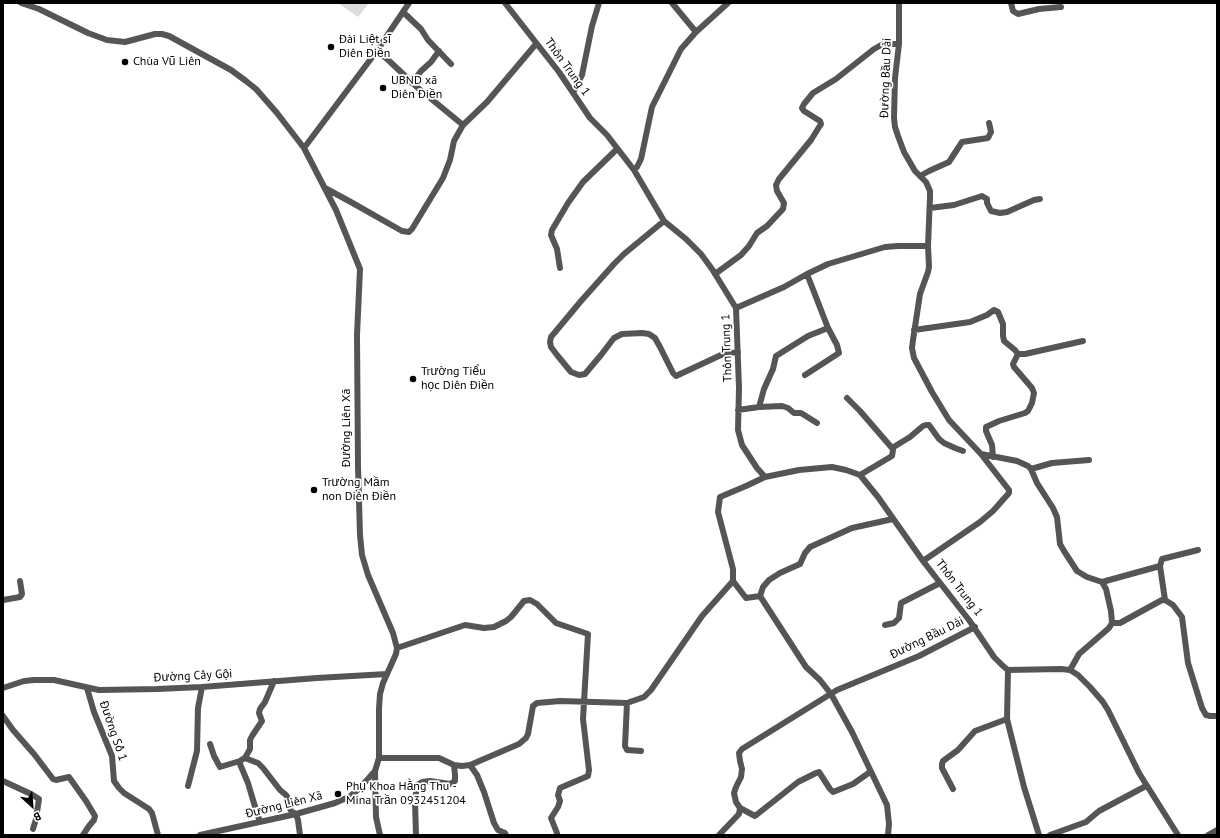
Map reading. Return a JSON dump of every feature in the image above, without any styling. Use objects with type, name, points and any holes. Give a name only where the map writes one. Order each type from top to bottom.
[{"type":"street","name":"Đường Liên Xã","points":[[21,3],[39,9],[88,33],[107,40],[126,42],[155,34],[169,36],[231,70],[246,81],[256,89],[277,113],[304,148],[336,210],[360,268],[357,335],[360,535],[362,555],[368,575],[393,633],[397,648],[380,694],[379,758],[375,771],[359,789],[349,797],[335,803],[296,814],[200,835]]},
{"type":"street","points":[[304,148],[376,52],[409,3]]},
{"type":"street","name":"Thôn Trung 1","points":[[505,3],[559,72],[590,118],[607,135],[634,170],[664,221],[701,254],[736,308],[739,388],[738,430],[742,445],[749,457],[765,477]]},
{"type":"street","points":[[573,93],[582,75],[592,26],[599,3]]},
{"type":"street","points":[[672,3],[696,32]]},
{"type":"street","points":[[634,170],[641,159],[655,100],[681,49],[696,32],[728,3]]},
{"type":"street","name":"Đường Bầu Dài","points":[[900,3],[894,118],[898,136],[904,152],[915,171],[926,182],[930,191],[928,272],[920,294],[914,330],[912,348],[914,358],[949,420],[981,454],[1009,488],[1009,493],[993,511],[980,522],[923,561]]},
{"type":"street","points":[[1011,3],[1013,11],[1018,14],[1039,9],[1061,7]]},
{"type":"street","points":[[403,12],[421,29],[428,40],[451,64]]},
{"type":"street","points":[[325,188],[349,200],[402,231],[409,232],[443,178],[450,160],[454,142],[463,126],[487,102],[536,44]]},
{"type":"street","points":[[715,274],[741,255],[757,233],[767,226],[783,209],[784,203],[777,191],[776,185],[779,179],[811,140],[821,124],[820,121],[804,111],[802,108],[804,104],[817,91],[836,79],[874,49],[883,44],[899,44]]},
{"type":"street","points":[[412,83],[420,71],[431,62],[439,51]]},
{"type":"street","points":[[376,52],[386,58],[412,83],[463,126]]},
{"type":"street","points":[[920,176],[949,162],[962,142],[988,138],[991,132],[989,123]]},
{"type":"street","points":[[560,268],[552,230],[568,203],[583,182],[617,149]]},
{"type":"street","points":[[930,208],[954,205],[982,196],[987,199],[987,203],[991,211],[1000,213],[1007,212],[1040,199]]},
{"type":"street","points":[[664,221],[624,254],[595,285],[551,337],[551,347],[571,372],[579,375],[585,374],[602,355],[614,338],[622,334],[642,333],[649,334],[655,338],[676,376],[728,352],[738,352]]},
{"type":"street","points":[[736,308],[784,287],[828,264],[885,247],[928,246]]},
{"type":"street","points":[[805,375],[840,353],[828,328],[807,274]]},
{"type":"street","points":[[914,330],[970,322],[996,310],[1003,321],[1004,341],[1018,354]]},
{"type":"street","points":[[759,407],[764,389],[773,369],[776,356],[808,336],[828,328]]},
{"type":"street","points":[[1018,354],[1025,354],[1083,341]]},
{"type":"street","points":[[993,457],[992,445],[986,431],[986,427],[999,421],[1028,412],[1032,403],[1034,393],[1032,388],[1013,364],[1018,354]]},
{"type":"street","points":[[760,596],[746,598],[733,582],[733,570],[718,512],[720,497],[765,477],[798,470],[832,467],[860,475],[892,456],[892,448],[847,398]]},
{"type":"street","points":[[738,410],[782,406],[788,408],[794,413],[801,413],[817,423]]},
{"type":"street","points":[[892,448],[910,437],[923,426],[929,425],[939,439],[944,443],[963,450]]},
{"type":"street","points":[[981,454],[1017,461],[1031,469],[1036,483],[1057,517],[1060,544],[1067,557],[1082,575],[1102,582],[1160,566]]},
{"type":"street","points":[[1031,469],[1052,463],[1089,460]]},
{"type":"street","name":"Thôn Trung 1","points":[[860,475],[878,497],[923,561],[975,627]]},
{"type":"street","points":[[760,596],[763,587],[769,580],[800,564],[805,553],[810,547],[852,528],[893,519]]},
{"type":"street","points":[[1165,600],[1160,566],[1162,559],[1198,550]]},
{"type":"street","points":[[3,600],[20,597],[22,594],[20,581]]},
{"type":"street","points":[[379,758],[439,758],[454,765],[462,766],[519,744],[528,734],[533,706],[538,703],[560,701],[627,703],[644,697],[651,690],[702,616],[733,582]]},
{"type":"street","points":[[1070,670],[1079,654],[1109,628],[1112,623],[1106,589],[1102,582]]},
{"type":"street","points":[[885,625],[894,623],[898,618],[901,603],[940,583]]},
{"type":"street","points":[[760,596],[806,667],[820,680],[831,694],[852,732],[887,805],[889,824],[888,835]]},
{"type":"street","points":[[397,648],[464,625],[484,628],[506,622],[524,601],[530,600],[537,604],[556,623],[588,634],[583,719],[588,776],[560,788],[558,795],[560,801],[551,818],[557,835]]},
{"type":"street","points":[[1112,623],[1120,623],[1157,602],[1165,600],[1173,605],[1182,617],[1188,663],[1204,713],[1210,716],[1217,716]]},
{"type":"street","name":"Đường Bầu Dài","points":[[740,808],[736,802],[734,794],[741,776],[742,769],[739,753],[742,749],[846,686],[919,656],[975,627],[994,657],[1008,670]]},
{"type":"street","points":[[1039,835],[1024,787],[1007,719],[1008,670],[1061,669],[1070,670],[1078,675],[1103,702],[1146,786],[1178,835]]},
{"type":"street","name":"Đường Cây Gội","points":[[3,688],[24,681],[43,679],[99,690],[115,690],[202,687],[387,674]]},
{"type":"street","points":[[260,822],[248,783],[242,770],[242,760],[250,749],[250,740],[262,721],[259,713],[260,709],[265,702],[274,681]]},
{"type":"street","points":[[188,786],[197,751],[198,708],[202,687]]},
{"type":"street","name":"Đường Số 1","points":[[87,688],[94,712],[112,756],[114,781],[124,793],[149,809],[152,813],[158,835]]},
{"type":"street","points":[[627,703],[625,746],[627,750],[641,751]]},
{"type":"street","points":[[3,716],[53,779],[56,780],[69,777],[86,801],[95,816],[94,820],[83,835]]},
{"type":"street","points":[[953,789],[942,768],[943,761],[958,750],[975,731],[1007,719]]},
{"type":"street","points":[[210,744],[220,767],[242,760],[258,763],[263,768],[289,800],[289,806],[296,814],[298,820],[300,835]]},
{"type":"street","points":[[470,764],[477,775],[484,792],[494,824],[498,830],[506,835]]},
{"type":"street","points":[[416,835],[417,785],[422,782],[430,781],[450,784],[455,781],[454,765]]},
{"type":"street","points":[[375,771],[376,817],[380,835]]},
{"type":"street","points":[[719,835],[739,814],[740,808],[755,816],[798,782],[818,772],[833,792],[853,784],[870,772]]},
{"type":"street","points":[[3,781],[39,799],[33,829]]},
{"type":"street","points":[[1050,835],[1086,822],[1099,811],[1146,786]]},
{"type":"street","points":[[1208,835],[1217,830]]},
{"type":"shaded area","points":[[338,3],[369,3],[358,17]]},
{"type":"place","name":"Đài Liệt sĩ Diên Điền","points":[[331,47]]},
{"type":"place","name":"Chùa Vũ Liên","points":[[125,62]]},
{"type":"place","name":"UBND xã Diên Điền","points":[[383,88]]},
{"type":"place","name":"Trường Tiểu học Diên Điền","points":[[413,379]]},
{"type":"place","name":"Trường Mầm non Diên Điền","points":[[314,490]]},
{"type":"place","name":"Phụ Khoa Hằng Thu - Mina Trần 0932451204","points":[[338,794]]}]
